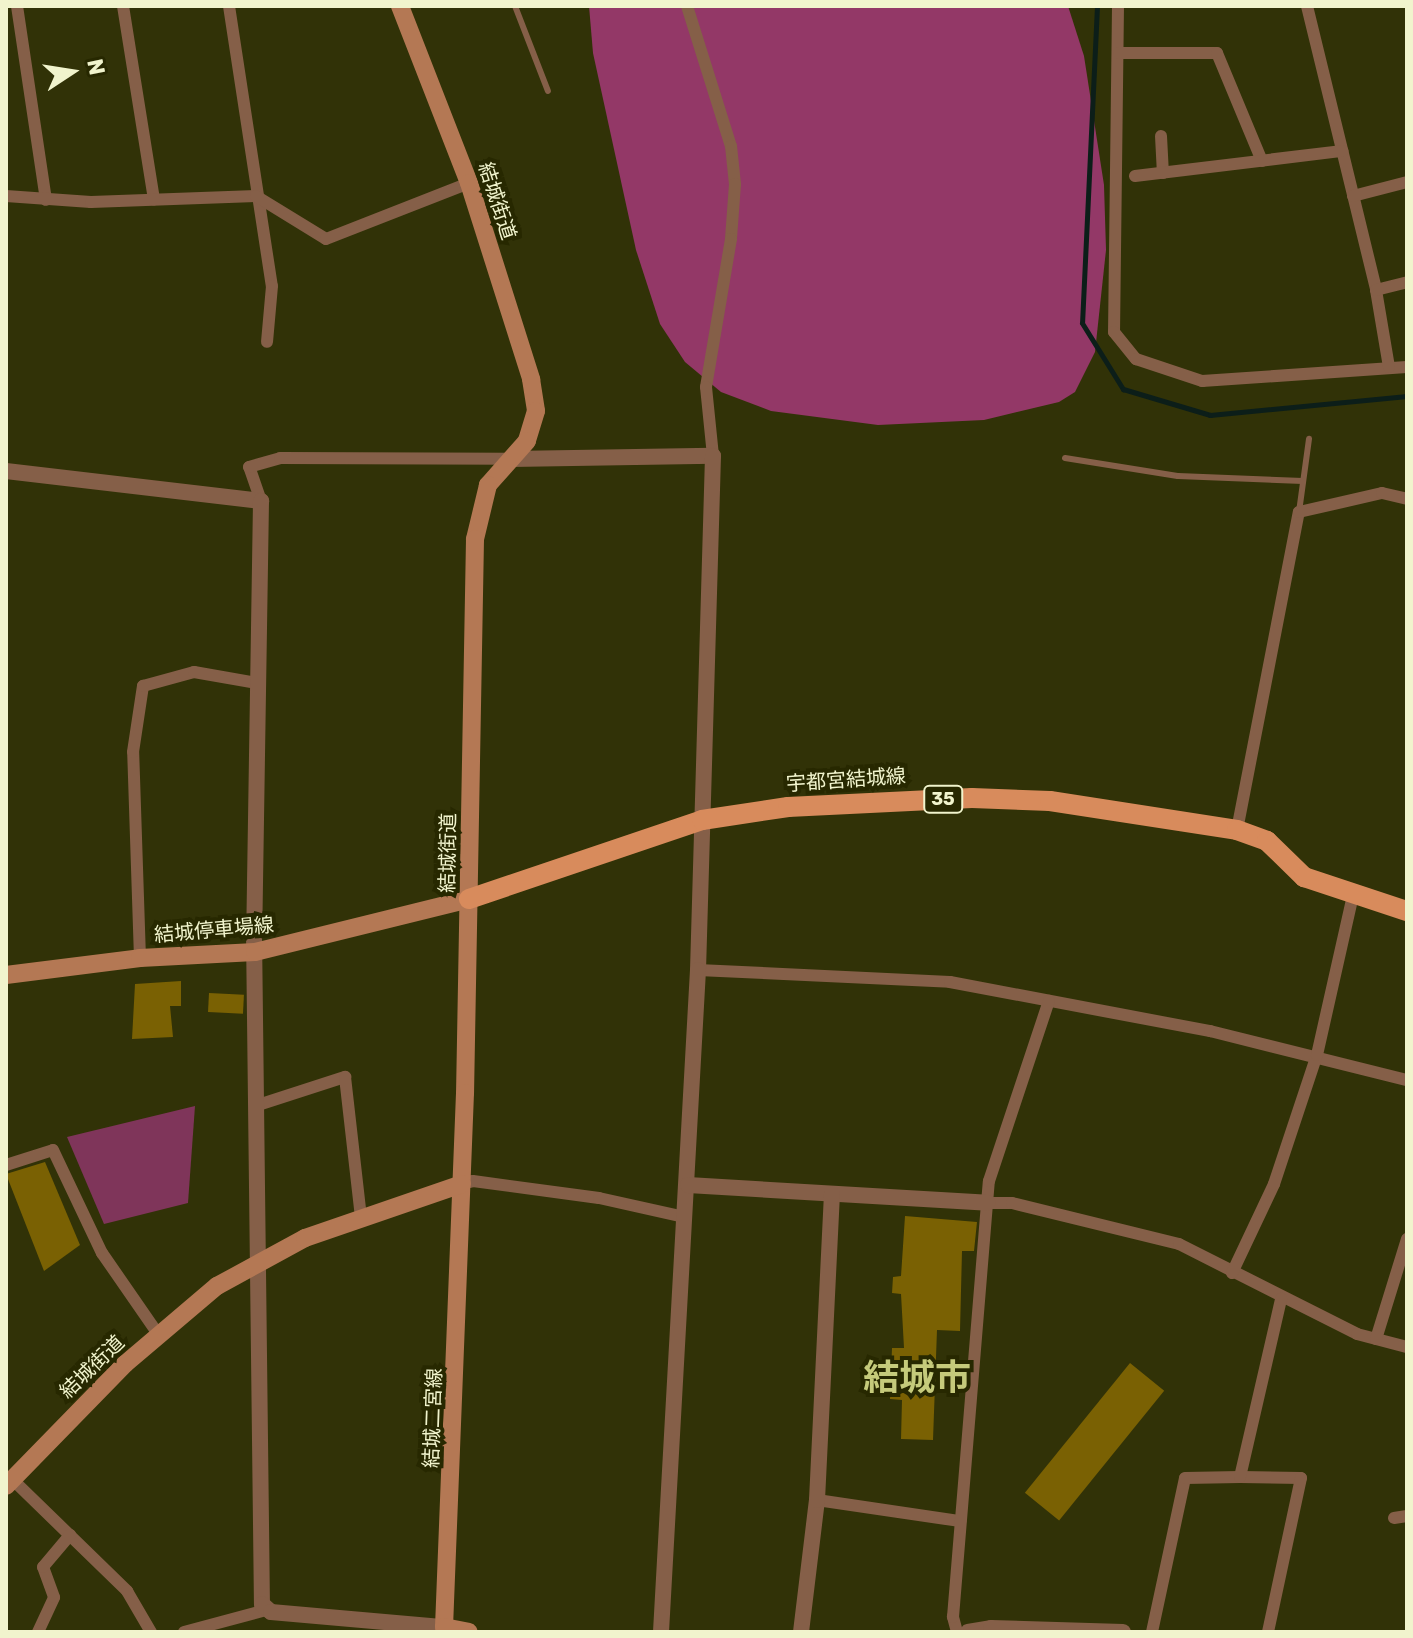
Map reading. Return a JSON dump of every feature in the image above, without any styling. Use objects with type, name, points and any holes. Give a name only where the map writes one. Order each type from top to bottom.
[{"type":"main road","name":"結城街道","points":[[9,1482],[158,1334],[257,1262],[361,1217],[462,1184],[475,539],[488,485],[527,441],[536,411],[531,379],[469,183],[400,6]]},
{"type":"main road","name":"宇都宮結城線","points":[[469,899],[702,820],[788,807],[972,798],[1050,801],[1237,830],[1267,841],[1304,877],[1407,911]]},
{"type":"main road","name":"結城停車場線","points":[[6,975],[140,958],[255,952],[469,899]]},
{"type":"main road","name":"結城二宮線","points":[[435,1628],[462,1184]]},
{"type":"main road","points":[[435,1628],[469,1632]]},
{"type":"street","points":[[17,6],[46,200]]},
{"type":"street","points":[[123,6],[154,200]]},
{"type":"street","points":[[229,6],[272,286],[267,342]]},
{"type":"street","points":[[661,1632],[698,970],[713,456],[706,387],[731,239],[735,184],[720,106],[687,6]]},
{"type":"street","points":[[1118,6],[1113,175],[1114,332],[1136,359],[1202,381],[1407,367]]},
{"type":"street","points":[[1307,6],[1376,290],[1389,367]]},
{"type":"street","points":[[1119,53],[1217,53],[1262,161]]},
{"type":"street","points":[[1161,136],[1163,173]]},
{"type":"street","points":[[1135,176],[1342,151]]},
{"type":"street","points":[[1353,196],[1407,182]]},
{"type":"street","points":[[6,196],[46,200],[256,196],[326,239],[469,183]]},
{"type":"street","points":[[1376,290],[1407,282]]},
{"type":"street","points":[[266,1610],[262,1604],[255,1106],[261,501],[249,467],[280,458],[713,456]]},
{"type":"street","points":[[6,471],[261,501]]},
{"type":"street","points":[[1237,830],[1299,512],[1382,493],[1407,499]]},
{"type":"street","points":[[140,958],[133,752],[143,686],[194,672],[257,683]]},
{"type":"street","points":[[1232,1273],[1274,1184],[1317,1055],[1353,895]]},
{"type":"street","points":[[698,970],[888,976],[1049,1001],[1317,1055],[1407,1080]]},
{"type":"street","points":[[957,1632],[953,1617],[987,1203],[1049,1001]]},
{"type":"street","points":[[255,1106],[345,1077],[361,1217]]},
{"type":"street","points":[[6,1165],[53,1150],[102,1253],[158,1334]]},
{"type":"street","points":[[462,1184],[473,1181],[599,1198],[685,1217]]},
{"type":"street","points":[[688,1185],[1012,1203],[1179,1244],[1281,1299],[1376,1339],[1407,1347]]},
{"type":"street","points":[[801,1632],[817,1500],[832,1194]]},
{"type":"street","points":[[1376,1339],[1407,1239]]},
{"type":"street","points":[[1240,1477],[1281,1299]]},
{"type":"street","points":[[1152,1632],[1185,1478],[1301,1478],[1268,1632]]},
{"type":"street","points":[[9,1482],[70,1535],[127,1591],[151,1632]]},
{"type":"street","points":[[817,1500],[960,1521]]},
{"type":"street","points":[[38,1632],[54,1597],[43,1567],[70,1535]]},
{"type":"street","points":[[184,1632],[266,1610],[348,1625],[435,1628]]},
{"type":"street","points":[[968,1632],[991,1628],[1123,1632]]},
{"type":"lane","points":[[515,6],[548,91]]},
{"type":"lane","points":[[1299,512],[1309,439]]},
{"type":"lane","points":[[1065,458],[1178,476],[1303,481]]},
{"type":"shaded area","points":[[589,6],[1068,6],[1084,56],[1104,185],[1106,250],[1095,352],[1075,392],[1059,402],[984,420],[878,425],[771,411],[721,392],[685,362],[660,324],[636,250],[593,53]]},
{"type":"shaded area","points":[[195,1106],[188,1203],[104,1224],[67,1137]]},
{"type":"building","points":[[181,981],[181,1006],[170,1006],[173,1037],[132,1039],[135,984]]},
{"type":"building","points":[[209,993],[244,995],[243,1014],[208,1012]]},
{"type":"building","points":[[45,1162],[80,1245],[44,1271],[6,1174]]},
{"type":"building","points":[[905,1216],[977,1222],[974,1251],[962,1251],[960,1331],[937,1330],[933,1440],[901,1439],[902,1400],[890,1399],[892,1348],[904,1348],[901,1294],[892,1293],[893,1277],[901,1276]]},
{"type":"building","points":[[1130,1363],[1164,1391],[1059,1520],[1025,1493]]},
{"type":"waterway","points":[[1097,6],[1082,323],[1123,389],[1210,415],[1407,396]]},
{"type":"district","name":"結城市","points":[[917,1378]]}]
